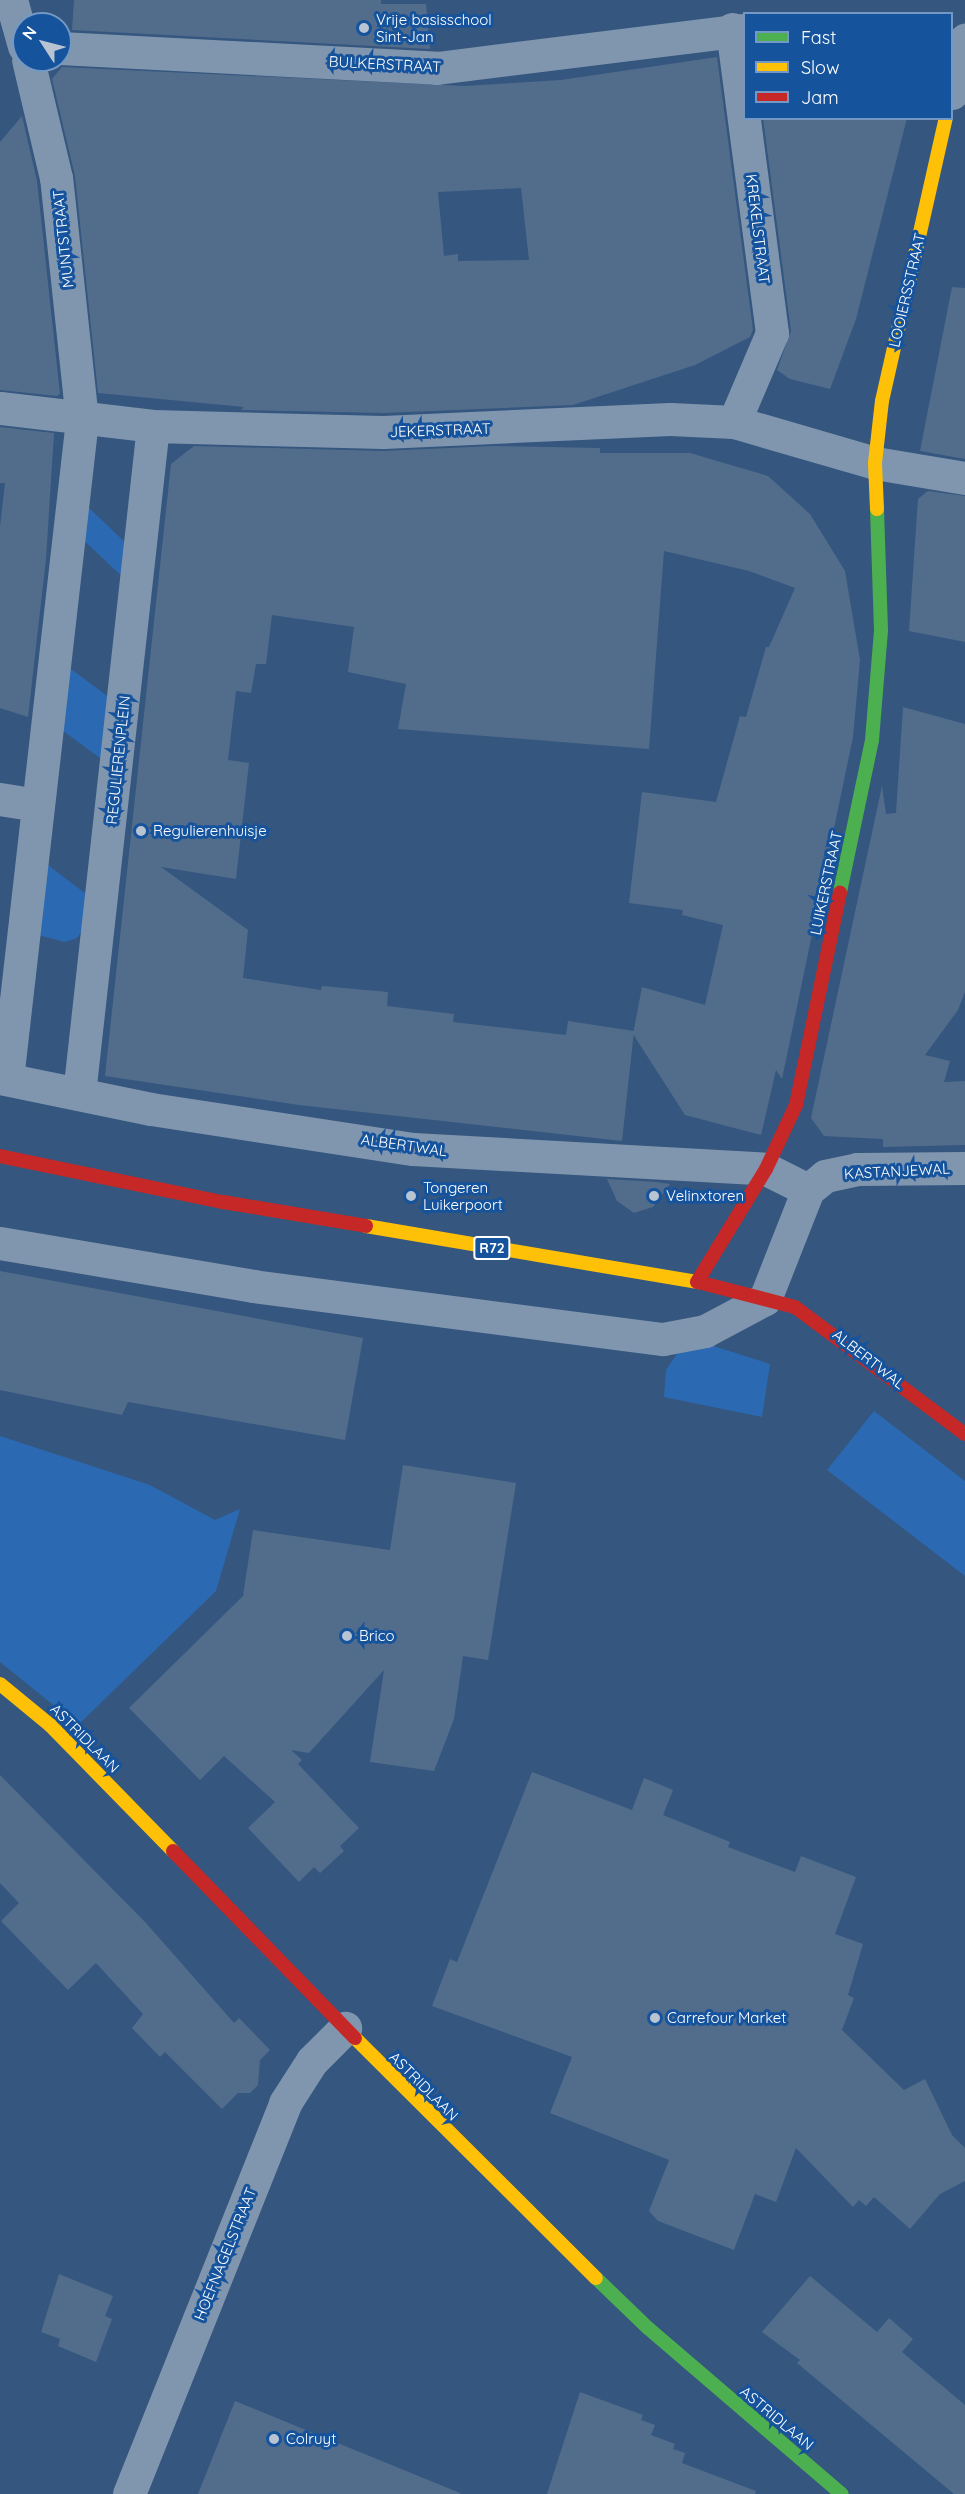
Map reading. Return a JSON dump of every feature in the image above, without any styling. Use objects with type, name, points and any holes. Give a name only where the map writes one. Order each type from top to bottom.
[{"type":"street","name":"BULKERSTRAAT","points":[[72,49],[437,68],[581,52],[738,29]]},
{"type":"street","name":"KREKELSTRAAT","points":[[738,29],[743,74]]},
{"type":"street","points":[[953,82],[959,50]]},
{"type":"street","name":"MUNTSTRAAT","points":[[31,72],[56,178],[82,420]]},
{"type":"street","name":"KREKELSTRAAT","points":[[734,422],[772,333],[748,120]]},
{"type":"street","name":"LOOIERSSTRAAT","points":[[875,463],[882,401],[946,120]]},
{"type":"street","name":"JEKERSTRAAT","points":[[0,408],[82,420],[153,426],[383,432],[670,418],[734,422],[875,463],[965,478]]},
{"type":"street","points":[[3,1079],[38,805],[82,420]]},
{"type":"street","name":"REGULIERENPLEIN","points":[[79,1094],[153,426]]},
{"type":"street","name":"LUIKERSTRAAT","points":[[697,1282],[766,1169],[796,1105],[872,740],[881,630],[875,463]]},
{"type":"street","points":[[0,799],[38,805]]},
{"type":"street","name":"ALBERTWAL","points":[[3,1079],[241,1125],[413,1149],[766,1169],[808,1190]]},
{"type":"street","name":"ALBERTWAL","points":[[0,1156],[223,1202],[697,1282],[795,1307],[827,1327],[965,1434]]},
{"type":"street","name":"KASTANJEWAL","points":[[808,1190],[825,1176],[857,1170],[965,1168]]},
{"type":"street","points":[[0,1243],[253,1286],[663,1339],[705,1331],[765,1299],[808,1190]]},
{"type":"street","name":"ASTRIDLAAN","points":[[0,1683],[50,1725],[497,2183],[648,2328],[842,2494]]},
{"type":"street","name":"HOEFNAGELSTRAAT","points":[[129,2494],[285,2103],[312,2061],[345,2028]]},
{"type":"shaded area","points":[[83,502],[131,548],[127,581],[79,536]]},
{"type":"shaded area","points":[[67,666],[114,701],[108,764],[58,727]]},
{"type":"shaded area","points":[[44,862],[90,897],[85,926],[77,938],[65,942],[38,935]]},
{"type":"shaded area","points":[[707,1344],[770,1364],[762,1417],[664,1397],[666,1370],[677,1354]]},
{"type":"shaded area","points":[[874,1411],[965,1481],[965,1576],[827,1470]]},
{"type":"shaded area","points":[[0,1436],[150,1485],[215,1520],[240,1509],[216,1591],[78,1725],[0,1662]]},
{"type":"building","points":[[74,0],[381,0],[381,4],[426,4],[430,49],[72,30]]},
{"type":"building","points":[[717,57],[753,330],[750,337],[695,365],[573,405],[383,413],[241,410],[244,407],[98,393],[75,176],[52,79],[58,72],[72,72],[72,67],[465,86],[561,80]],"holes":[[[521,188],[529,260],[458,261],[458,254],[444,256],[438,192]]]},
{"type":"building","points":[[22,116],[37,181],[60,394],[57,396],[0,390],[0,142]]},
{"type":"building","points":[[763,120],[906,120],[856,319],[830,389],[790,379],[777,370],[791,331]]},
{"type":"building","points":[[952,287],[965,288],[965,459],[920,451]]},
{"type":"building","points":[[0,427],[54,433],[46,559],[28,717],[0,708],[0,527],[5,483],[0,483]]},
{"type":"building","points":[[194,446],[383,451],[493,446],[600,448],[600,453],[690,453],[768,476],[810,514],[845,571],[860,660],[853,737],[782,1079],[776,1070],[761,1135],[685,1115],[634,1035],[622,1141],[299,1105],[105,1076],[171,464]],"holes":[[[664,551],[749,571],[795,588],[769,647],[766,647],[746,717],[740,716],[716,802],[642,792],[629,903],[683,910],[682,915],[723,925],[705,1005],[642,987],[634,1031],[568,1021],[566,1035],[453,1022],[454,1014],[387,1006],[388,992],[322,986],[321,990],[243,978],[248,930],[161,867],[236,879],[249,763],[228,760],[236,691],[251,693],[256,664],[266,664],[272,615],[354,627],[348,672],[406,684],[398,729],[649,749]]]},
{"type":"building","points":[[928,491],[965,496],[965,642],[909,631],[918,499]]},
{"type":"building","points":[[903,707],[965,724],[965,992],[958,1010],[925,1055],[950,1061],[944,1082],[965,1081],[965,1145],[883,1147],[883,1139],[824,1136],[811,1118],[882,786],[886,814],[896,813]]},
{"type":"building","points":[[607,1179],[670,1184],[653,1207],[634,1213],[617,1201]]},
{"type":"building","points":[[0,1271],[363,1338],[345,1440],[128,1402],[122,1415],[0,1390]]},
{"type":"building","name":"Brico","points":[[403,1465],[516,1483],[488,1660],[463,1656],[454,1719],[434,1771],[370,1762],[384,1670],[309,1753],[291,1750],[302,1760],[298,1764],[359,1828],[340,1846],[344,1851],[320,1873],[314,1867],[299,1882],[248,1828],[275,1802],[224,1756],[200,1780],[129,1708],[243,1596],[253,1530],[390,1550]]},
{"type":"building","name":"Carrefour Market","points":[[532,1772],[632,1810],[644,1778],[673,1790],[663,1815],[730,1842],[728,1847],[795,1872],[801,1856],[856,1877],[835,1934],[863,1944],[848,1995],[854,1998],[842,2030],[904,2090],[925,2079],[952,2135],[965,2148],[965,2181],[940,2194],[910,2229],[874,2197],[866,2206],[859,2200],[853,2207],[796,2148],[776,2202],[755,2194],[734,2250],[658,2221],[649,2211],[669,2160],[550,2113],[572,2057],[432,2006],[450,1959],[457,1962]]},
{"type":"building","points":[[0,1775],[146,1923],[234,2023],[239,2018],[270,2050],[260,2060],[258,2085],[250,2093],[238,2093],[222,2109],[165,2052],[160,2057],[132,2028],[143,2014],[96,1963],[68,1990],[1,1921],[19,1903],[0,1883]]},
{"type":"building","points":[[59,2274],[113,2296],[105,2316],[112,2319],[96,2362],[58,2346],[60,2339],[41,2332]]},
{"type":"building","points":[[810,2276],[877,2332],[889,2318],[913,2339],[902,2352],[965,2405],[965,2494],[954,2494],[797,2363],[800,2360],[762,2332]]},
{"type":"building","points":[[580,2392],[643,2415],[641,2420],[655,2425],[651,2435],[675,2444],[673,2449],[685,2453],[682,2463],[756,2491],[755,2494],[547,2494]]},
{"type":"building","name":"Colruyt","points":[[235,2401],[460,2493],[460,2494],[198,2494]]},
{"type":"traffic: fast","points":[[840,892],[872,740],[881,630],[877,509]]},
{"type":"traffic: fast","points":[[596,2278],[648,2328],[842,2494]]},
{"type":"traffic: slow","points":[[877,509],[875,463],[882,401],[946,120]]},
{"type":"traffic: slow","points":[[366,1226],[698,1282]]},
{"type":"traffic: slow","points":[[0,1684],[50,1725],[173,1851]]},
{"type":"traffic: slow","points":[[355,2038],[596,2278]]},
{"type":"traffic: jam","points":[[697,1282],[766,1169],[796,1105],[840,892]]},
{"type":"traffic: jam","points":[[0,1156],[223,1202],[366,1226]]},
{"type":"traffic: jam","points":[[698,1282],[795,1307],[965,1434]]},
{"type":"traffic: jam","points":[[173,1851],[355,2038]]},
{"type":"place","name":"Vrije basisschool Sint-Jan","points":[[364,28]]},
{"type":"place","name":"Regulierenhuisje","points":[[141,831]]},
{"type":"place","name":"Tongeren Luikerpoort","points":[[411,1196]]},
{"type":"place","name":"Velinxtoren","points":[[654,1196]]},
{"type":"place","name":"Brico","points":[[347,1636]]},
{"type":"place","name":"Carrefour Market","points":[[655,2018]]},
{"type":"place","name":"Colruyt","points":[[274,2439]]}]
